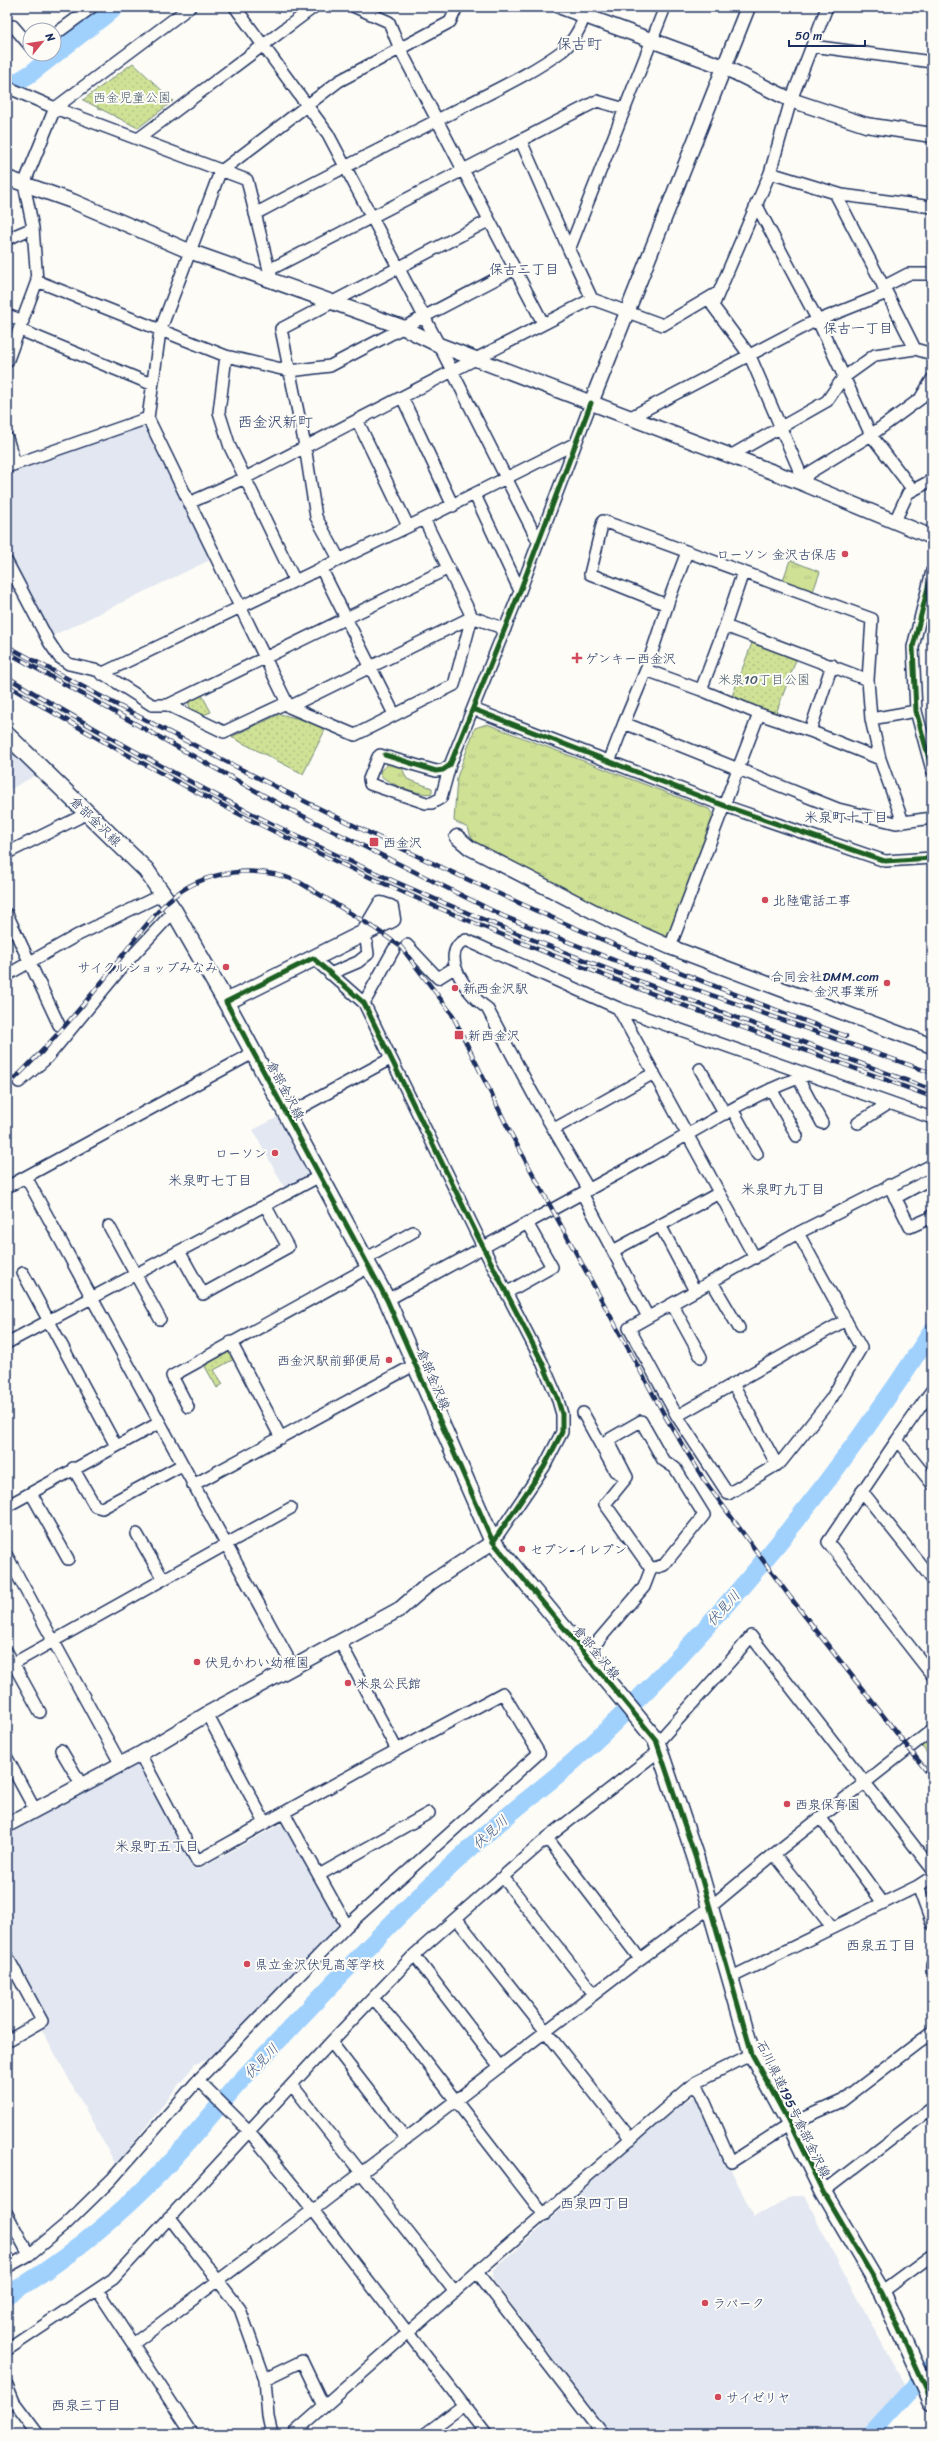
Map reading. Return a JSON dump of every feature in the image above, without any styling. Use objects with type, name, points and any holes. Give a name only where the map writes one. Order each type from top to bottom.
[{"type":"main road","name":"倉部金沢線","points":[[7,735],[146,870],[174,911],[226,1002],[387,1300],[416,1364],[479,1515],[493,1542],[586,1655],[657,1745]]},
{"type":"main road","points":[[226,1002],[365,932]]},
{"type":"main road","name":"石川県道195号倉部金沢線","points":[[657,1745],[696,1859],[752,2054],[790,2124],[823,2192],[882,2292],[917,2366],[932,2402]]},
{"type":"street","points":[[62,29],[92,7]]},
{"type":"street","points":[[7,362],[37,281],[34,228],[24,184],[55,108],[190,7]]},
{"type":"street","points":[[235,7],[328,134],[452,370],[538,541]]},
{"type":"street","points":[[355,7],[389,22],[400,49],[461,170],[543,324]]},
{"type":"street","points":[[424,519],[472,617],[454,685],[355,735],[288,705],[240,610],[148,418],[151,384],[160,331],[220,172],[308,107],[339,81],[450,22],[456,7]]},
{"type":"street","points":[[561,7],[724,68],[791,100],[866,125],[932,135]]},
{"type":"street","points":[[569,250],[666,7]]},
{"type":"street","points":[[450,765],[429,774],[389,758],[380,762],[372,778],[374,786],[429,802],[441,798],[450,765],[520,591],[591,403],[748,7]]},
{"type":"street","points":[[802,483],[799,470],[779,428],[750,356],[713,306],[770,173],[791,100],[827,7]]},
{"type":"street","points":[[138,139],[308,9]]},
{"type":"street","points":[[255,214],[345,166],[437,120],[563,50],[581,26],[584,16]]},
{"type":"street","points":[[9,25],[22,38]]},
{"type":"street","points":[[812,46],[932,62]]},
{"type":"street","points":[[7,87],[55,108],[220,172],[246,180],[271,275]]},
{"type":"street","points":[[271,275],[371,216],[597,101],[625,109]]},
{"type":"street","points":[[521,141],[592,299],[663,325],[718,292]]},
{"type":"street","points":[[770,173],[835,193],[932,207]]},
{"type":"street","points":[[7,178],[72,201],[189,251],[271,275],[331,303],[402,327],[439,345],[477,358],[629,418],[802,483],[932,537]]},
{"type":"street","points":[[835,193],[915,349]]},
{"type":"street","points":[[756,204],[818,321],[843,378],[871,435],[914,490]]},
{"type":"street","points":[[339,559],[316,517],[305,446],[281,329],[488,221]]},
{"type":"street","points":[[7,239],[34,228]]},
{"type":"street","points":[[37,281],[226,356],[290,371],[330,366],[513,270]]},
{"type":"street","points":[[629,418],[818,321],[885,290],[908,274],[932,274]]},
{"type":"street","points":[[189,503],[245,478],[592,299]]},
{"type":"street","points":[[7,315],[21,326],[151,384]]},
{"type":"street","points":[[730,456],[827,401],[843,378],[875,355],[915,349],[932,354]]},
{"type":"street","points":[[226,356],[219,412],[230,447],[295,581]]},
{"type":"street","points":[[802,483],[809,473],[871,435],[920,399],[932,379]]},
{"type":"street","points":[[402,397],[453,506]]},
{"type":"street","points":[[7,438],[11,465],[148,418]]},
{"type":"street","points":[[357,420],[408,526]]},
{"type":"street","points":[[101,674],[240,610],[339,559],[453,506],[576,443]]},
{"type":"street","points":[[895,521],[908,493],[932,480]]},
{"type":"street","points":[[475,494],[520,591]]},
{"type":"street","points":[[668,603],[667,605],[590,574],[603,521],[872,619],[868,680],[871,719],[880,759],[903,822]]},
{"type":"street","points":[[609,762],[646,670],[668,603],[687,552]]},
{"type":"street","points":[[7,562],[49,642],[59,657],[69,664],[99,671],[101,674],[152,705],[168,705],[449,568]]},
{"type":"street","points":[[321,568],[347,617],[394,714]]},
{"type":"street","points":[[932,571],[913,647],[916,712],[932,770]]},
{"type":"street","points":[[700,690],[725,626],[743,572]]},
{"type":"street","points":[[168,705],[224,732],[288,705],[472,617],[505,629]]},
{"type":"street","points":[[725,626],[832,665],[868,680]]},
{"type":"street","points":[[810,731],[832,665]]},
{"type":"street","points":[[646,670],[759,714],[810,731],[880,759]]},
{"type":"street","points":[[473,709],[725,806],[885,861],[932,858]]},
{"type":"street","points":[[871,719],[916,712]]},
{"type":"street","points":[[670,948],[739,770],[759,714]]},
{"type":"street","points":[[624,723],[838,809],[896,823],[932,818]]},
{"type":"street","points":[[7,853],[88,813]]},
{"type":"street","points":[[457,837],[470,848],[614,922],[670,948],[932,1046]]},
{"type":"street","points":[[7,975],[76,936],[163,894]]},
{"type":"street","points":[[19,1082],[47,1058],[123,966],[174,911]]},
{"type":"street","points":[[7,914],[60,1025]]},
{"type":"street","points":[[330,974],[358,962],[368,954],[365,932]]},
{"type":"street","points":[[648,1317],[613,1251],[586,1192],[554,1129],[488,1008],[480,1003],[454,968],[454,950],[459,943],[466,940],[618,1008],[802,1077],[932,1118]]},
{"type":"street","points":[[408,945],[438,978],[454,968]]},
{"type":"street","points":[[364,1004],[394,949]]},
{"type":"street","points":[[7,1825],[120,1763],[140,1754],[207,1714],[400,1609],[430,1583],[493,1542],[544,1466],[562,1432],[563,1424],[557,1397],[550,1380],[364,1004],[313,958]]},
{"type":"street","points":[[618,1008],[754,1258]]},
{"type":"street","points":[[7,1187],[253,1053]]},
{"type":"street","points":[[287,1114],[390,1059]]},
{"type":"street","points":[[700,1069],[757,1154]]},
{"type":"street","points":[[554,1129],[654,1073]]},
{"type":"street","points":[[387,1300],[586,1192],[729,1111],[771,1089],[802,1077]]},
{"type":"street","points":[[802,1077],[822,1122]]},
{"type":"street","points":[[771,1089],[797,1136]]},
{"type":"street","points":[[858,1123],[888,1104]]},
{"type":"street","points":[[798,1233],[861,1348],[831,1399],[781,1462],[728,1494],[677,1416],[629,1328],[798,1233],[889,1185],[932,1165]]},
{"type":"street","points":[[7,1343],[320,1176]]},
{"type":"street","points":[[26,1177],[225,1544],[294,1667]]},
{"type":"street","points":[[895,1198],[932,1178]]},
{"type":"street","points":[[889,1185],[910,1227],[930,1218],[932,1215]]},
{"type":"street","points":[[613,1251],[718,1193]]},
{"type":"street","points":[[179,1251],[203,1294],[288,1246],[265,1205]]},
{"type":"street","points":[[506,1293],[552,1267],[527,1223]]},
{"type":"street","points":[[660,1225],[695,1291]]},
{"type":"street","points":[[109,1226],[160,1319]]},
{"type":"street","points":[[188,1407],[172,1376],[367,1263],[413,1232]]},
{"type":"street","points":[[23,1273],[116,1446]]},
{"type":"street","points":[[712,1282],[739,1328]]},
{"type":"street","points":[[672,1304],[701,1357]]},
{"type":"street","points":[[677,1416],[846,1320]]},
{"type":"street","points":[[231,1342],[281,1438]]},
{"type":"street","points":[[193,1485],[416,1364]]},
{"type":"street","points":[[733,1384],[777,1465]]},
{"type":"street","points":[[932,1390],[896,1440],[828,1542],[932,1675]]},
{"type":"street","points":[[583,1413],[615,1471],[627,1477]]},
{"type":"street","points":[[627,1477],[608,1440],[641,1421],[663,1460],[675,1468],[704,1514],[664,1565],[651,1569]]},
{"type":"street","points":[[7,1506],[73,1468],[159,1423]]},
{"type":"street","points":[[896,1440],[932,1484]]},
{"type":"street","points":[[73,1468],[95,1506],[102,1508],[182,1465]]},
{"type":"street","points":[[627,1477],[605,1504],[651,1569]]},
{"type":"street","points":[[862,1491],[932,1579]]},
{"type":"street","points":[[31,1492],[68,1559]]},
{"type":"street","points":[[10,1665],[291,1508]]},
{"type":"street","points":[[137,1534],[163,1579]]},
{"type":"street","points":[[7,1556],[120,1763]]},
{"type":"street","points":[[586,1655],[644,1587],[651,1569]]},
{"type":"street","points":[[7,2350],[98,2291],[113,2279],[247,2128],[292,2085],[414,1955],[547,1838],[657,1745],[751,1636],[866,1782],[932,1869]]},
{"type":"street","points":[[340,1642],[397,1750]]},
{"type":"street","points":[[7,1652],[10,1665],[40,1712]]},
{"type":"street","points":[[7,2267],[29,2255],[66,2224],[112,2179],[200,2082],[347,1926],[539,1753],[503,1693],[397,1750],[197,1862],[140,1754]]},
{"type":"street","points":[[207,1714],[265,1823]]},
{"type":"street","points":[[133,2344],[362,2173],[594,1994],[709,1908],[820,1817],[932,1730]]},
{"type":"street","points":[[61,1750],[82,1784]]},
{"type":"street","points":[[7,1758],[35,1810]]},
{"type":"street","points":[[284,1813],[347,1926]]},
{"type":"street","points":[[318,1876],[429,1813]]},
{"type":"street","points":[[820,1817],[884,1903]]},
{"type":"street","points":[[547,1838],[640,1959]]},
{"type":"street","points":[[774,1854],[832,1927]]},
{"type":"street","points":[[503,1877],[594,1994]]},
{"type":"street","points":[[730,1978],[884,1903],[918,1886],[932,1877]]},
{"type":"street","points":[[918,1886],[932,1924]]},
{"type":"street","points":[[456,1918],[631,2139]]},
{"type":"street","points":[[414,1955],[500,2067]]},
{"type":"street","points":[[7,2041],[42,2021],[8,1962]]},
{"type":"street","points":[[932,1965],[932,1970]]},
{"type":"street","points":[[373,1998],[456,2101],[544,2215]]},
{"type":"street","points":[[696,2082],[731,2162],[790,2124],[842,2101],[932,2032]]},
{"type":"street","points":[[331,2042],[406,2139]]},
{"type":"street","points":[[292,2434],[410,2334],[455,2292],[696,2082],[752,2054]]},
{"type":"street","points":[[200,2082],[247,2128],[410,2334],[486,2434]]},
{"type":"street","points":[[292,2085],[455,2292]]},
{"type":"street","points":[[823,2192],[932,2108]]},
{"type":"street","points":[[7,2214],[29,2255]]},
{"type":"street","points":[[169,2217],[240,2309],[265,2378],[268,2417],[272,2434]]},
{"type":"street","points":[[882,2292],[932,2255]]},
{"type":"street","points":[[478,2272],[602,2434]]},
{"type":"street","points":[[98,2291],[192,2434]]},
{"type":"street","points":[[265,2378],[302,2360],[324,2407]]},
{"type":"street","points":[[7,2384],[14,2402],[38,2434]]},
{"type":"street","points":[[426,2434],[464,2405]]},
{"type":"shaded area","points":[[145,423],[210,560],[50,637],[7,552],[7,474]]},
{"type":"shaded area","points":[[7,742],[38,774],[7,791]]},
{"type":"shaded area","points":[[278,1117],[311,1176],[285,1189],[253,1130]]},
{"type":"shaded area","points":[[133,1764],[139,1765],[197,1870],[283,1823],[321,1888],[339,1928],[211,2060],[206,2060],[195,2064],[116,2165],[41,2028],[49,2023],[7,1944],[7,1835]]},
{"type":"shaded area","points":[[695,2096],[754,2217],[792,2196],[805,2196],[842,2271],[907,2389],[866,2434],[611,2434],[493,2280],[493,2271],[672,2110]]},
{"type":"green space","name":"西金児童公園","points":[[133,63],[173,101],[138,128],[83,100]]},
{"type":"green space","points":[[790,560],[820,572],[812,594],[782,583]]},
{"type":"green space","name":"米泉10丁目公園","points":[[752,643],[796,660],[775,716],[731,699]]},
{"type":"green space","points":[[202,695],[211,712],[203,715],[191,711],[188,701]]},
{"type":"green space","points":[[280,714],[327,726],[303,774],[231,737]]},
{"type":"green space","points":[[487,724],[709,809],[715,818],[669,935],[662,938],[474,845],[468,828],[454,821],[457,777],[475,728]]},
{"type":"green space","points":[[389,763],[402,768],[407,779],[432,788],[432,793],[428,794],[413,791],[396,785],[383,778],[380,774],[381,770]]},
{"type":"green space","points":[[227,1349],[232,1351],[236,1358],[214,1370],[223,1384],[217,1388],[203,1363]]},
{"type":"green space","points":[[932,1734],[932,1760],[920,1744]]},
{"type":"waterway","points":[[7,88],[30,74],[116,7]]},
{"type":"waterway","name":"伏見川","points":[[7,2295],[48,2269],[88,2239],[125,2207],[160,2173],[235,2087],[403,1912],[480,1839],[575,1760],[626,1712],[722,1610],[767,1557],[853,1446],[932,1331]]},
{"type":"waterway","points":[[871,2434],[932,2367]]},
{"type":"railway","points":[[7,646],[212,754],[419,857],[630,951],[738,995],[846,1036]]},
{"type":"railway","points":[[7,652],[281,805],[503,916],[624,964],[932,1073]]},
{"type":"railway","points":[[7,677],[139,754],[229,802],[321,848],[436,900],[577,957],[932,1090]]},
{"type":"railway","points":[[7,685],[66,720],[187,787],[309,849],[372,878],[552,955],[714,1017],[932,1097]]},
{"type":"railway","points":[[7,1086],[44,1049],[67,1023],[159,910],[182,890],[214,876],[231,873],[266,873],[283,876],[299,882],[373,927],[401,947],[452,1014],[510,1132],[665,1416],[704,1480],[790,1597],[932,1778]]},
{"type":"cycle path","points":[[385,755],[436,771],[443,770],[450,765],[520,591],[591,403]]},
{"type":"cycle path","points":[[932,571],[913,647],[916,711],[932,770]]},
{"type":"cycle path","points":[[473,709],[725,806],[885,861],[932,858]]},
{"type":"cycle path","points":[[493,1542],[544,1467],[562,1432],[562,1414],[557,1397],[542,1362],[483,1247],[364,1003],[313,958],[226,1002],[387,1300],[493,1542],[656,1740],[696,1859],[752,2054],[790,2124],[823,2192],[882,2292],[932,2402]]},
{"type":"place","name":"ローソン 金沢古保店","points":[[845,554]]},
{"type":"place","name":"ゲンキー西金沢","points":[[577,658]]},
{"type":"place","name":"西金沢","points":[[374,842]]},
{"type":"place","name":"北陸電話工事","points":[[765,900]]},
{"type":"place","name":"サイクルショップみなみ","points":[[226,967]]},
{"type":"place","name":"合同会社DMM.com 金沢事業所","points":[[887,983]]},
{"type":"place","name":"新西金沢駅","points":[[455,988]]},
{"type":"place","name":"新西金沢","points":[[459,1035]]},
{"type":"place","name":"ローソン","points":[[275,1153]]},
{"type":"place","name":"西金沢駅前郵便局","points":[[389,1360]]},
{"type":"place","name":"セブン-イレブン","points":[[522,1549]]},
{"type":"place","name":"伏見かわい幼稚園","points":[[197,1662]]},
{"type":"place","name":"米泉公民館","points":[[348,1683]]},
{"type":"place","name":"西泉保育園","points":[[787,1804]]},
{"type":"place","name":"県立金沢伏見高等学校","points":[[247,1964]]},
{"type":"place","name":"ラパーク","points":[[705,2303]]},
{"type":"place","name":"サイゼリヤ","points":[[718,2397]]},
{"type":"district","name":"保古町","points":[[579,44]]},
{"type":"district","name":"保古二丁目","points":[[524,269]]},
{"type":"district","name":"保古一丁目","points":[[858,328]]},
{"type":"district","name":"西金沢新町","points":[[275,422]]},
{"type":"district","name":"米泉町十丁目","points":[[846,817]]},
{"type":"district","name":"米泉町七丁目","points":[[210,1180]]},
{"type":"district","name":"米泉町九丁目","points":[[783,1189]]},
{"type":"district","name":"米泉町五丁目","points":[[157,1846]]},
{"type":"district","name":"西泉五丁目","points":[[881,1945]]},
{"type":"district","name":"西泉四丁目","points":[[595,2203]]},
{"type":"district","name":"西泉三丁目","points":[[86,2405]]}]
